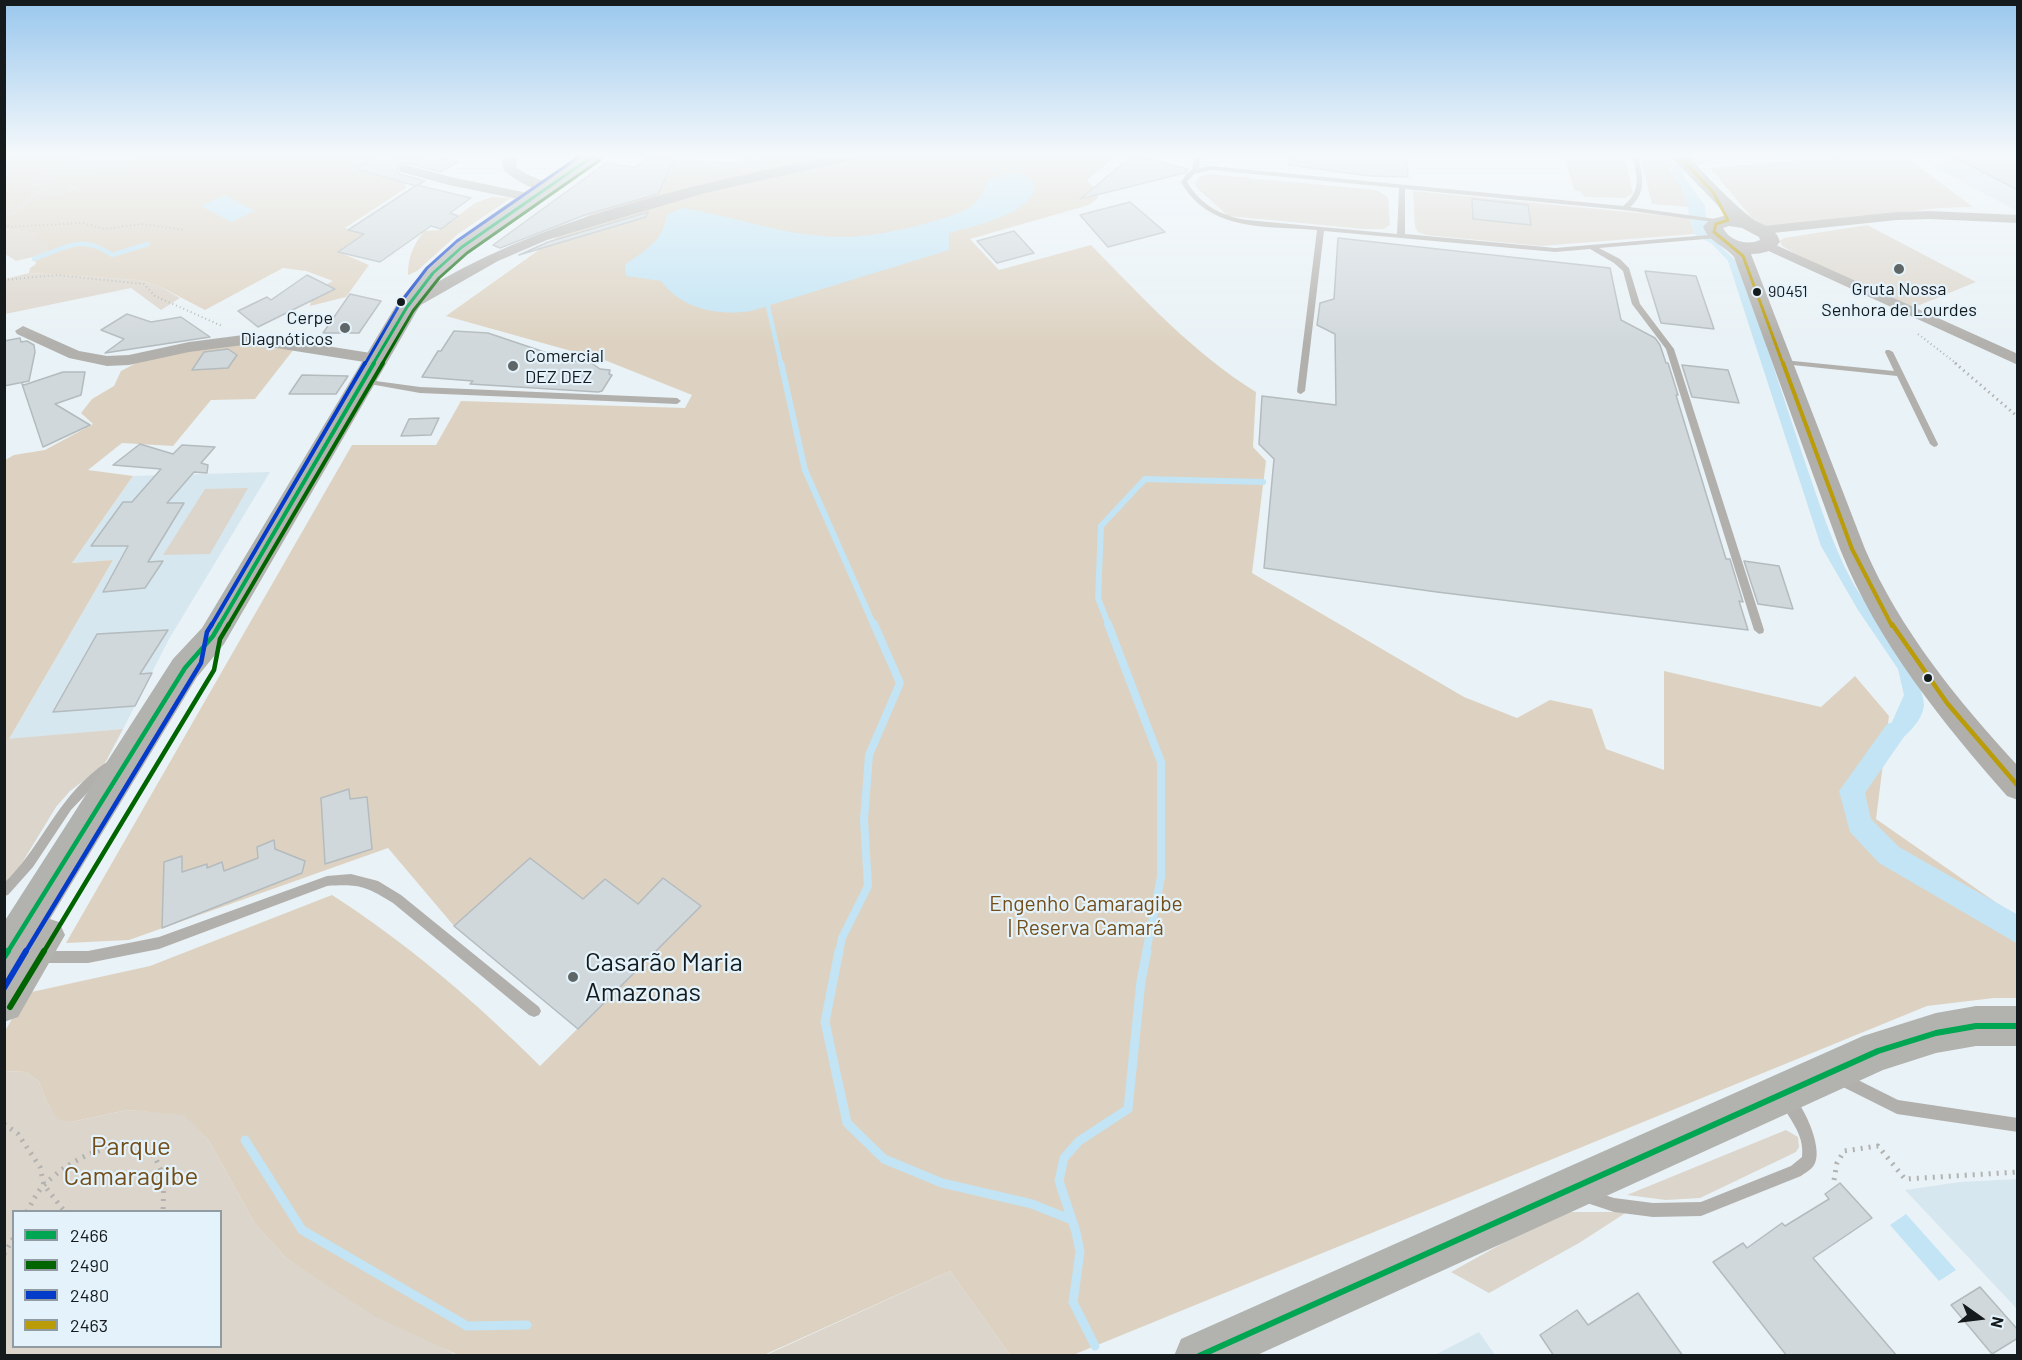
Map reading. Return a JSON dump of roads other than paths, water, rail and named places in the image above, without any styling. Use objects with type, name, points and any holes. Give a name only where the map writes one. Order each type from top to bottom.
[{"type":"main road","points":[[4,1003],[18,957],[141,740],[185,668],[213,636],[407,307],[433,273],[462,247],[505,217]]},
{"type":"main road","points":[[18,957],[208,666],[213,636]]},
{"type":"main road","points":[[1198,1356],[1878,1051],[1936,1033],[1976,1026],[2018,1026]]},
{"type":"street","points":[[407,307],[442,285],[507,251],[608,217]]},
{"type":"street","points":[[1716,217],[1717,227],[2018,360]]},
{"type":"street","points":[[1733,217],[1751,241],[1783,362],[1850,540],[1873,593],[1906,646],[1949,706],[1980,746],[2018,787]]},
{"type":"street","points":[[1751,241],[1889,217]]},
{"type":"street","points":[[1984,217],[2018,219]]},
{"type":"street","points":[[462,247],[507,251]]},
{"type":"street","points":[[23,331],[90,360],[129,360],[189,347],[251,339],[370,370]]},
{"type":"lane","points":[[1222,217],[1537,249],[1593,248],[1696,238],[1717,227]]},
{"type":"lane","points":[[1401,217],[1401,235]]},
{"type":"lane","points":[[1695,217],[1717,227]]},
{"type":"lane","points":[[1301,391],[1321,228]]},
{"type":"lane","points":[[1593,248],[1617,261],[1626,270],[1636,304],[1670,349],[1759,630]]},
{"type":"lane","points":[[1889,352],[1934,444]]},
{"type":"lane","points":[[1783,362],[1900,374]]},
{"type":"lane","points":[[370,370],[420,390],[677,401]]},
{"type":"lane","points":[[4,891],[17,880],[62,812],[75,797],[141,740]]},
{"type":"lane","points":[[18,957],[88,957],[159,943],[327,881],[351,879],[374,885],[397,899],[534,1011]]},
{"type":"lane","points":[[1828,1072],[1897,1107],[2018,1125]]},
{"type":"lane","points":[[1569,1191],[1614,1205],[1643,1209],[1701,1209],[1796,1171],[1809,1161],[1811,1149],[1807,1131],[1783,1093]]},
{"type":"water","points":[[222,217],[241,217],[231,222]]},
{"type":"water","points":[[666,217],[729,217],[796,233],[829,237],[881,234],[944,217],[1000,217],[949,233],[949,250],[751,311],[726,312],[702,308],[679,298],[661,281],[626,276],[625,265],[652,244],[662,232]]},
{"type":"water","points":[[1690,217],[1706,217],[1708,234],[1735,260],[1744,278],[1831,537],[1860,595],[1906,661],[1922,693],[1924,705],[1918,721],[1906,735],[1876,758],[1904,695],[1898,669],[1858,610],[1821,546],[1728,261],[1712,244],[1694,234]]},
{"type":"water","points":[[1906,1214],[1956,1270],[1939,1281],[1890,1225]]},
{"type":"waterway","points":[[34,259],[73,245],[91,245],[112,255],[148,244]]},
{"type":"waterway","points":[[768,306],[781,364]]},
{"type":"waterway","points":[[781,363],[805,470],[874,626]]},
{"type":"waterway","points":[[1109,626],[1098,598],[1101,526],[1145,479],[1263,482]]},
{"type":"waterway","points":[[839,953],[842,938],[868,886],[864,820],[869,755],[900,683],[874,624]]},
{"type":"waterway","points":[[1108,624],[1161,762],[1161,877],[1146,953]]},
{"type":"waterway","points":[[1896,731],[1852,791],[1859,824],[1889,855],[2018,931]]},
{"type":"waterway","points":[[839,951],[825,1022],[847,1123],[884,1159],[942,1183],[1032,1204],[1072,1220]]},
{"type":"waterway","points":[[1072,1220],[1059,1181],[1064,1158],[1079,1141],[1128,1109],[1141,981],[1147,951]]},
{"type":"waterway","points":[[245,1140],[302,1230],[467,1326],[527,1325]]},
{"type":"waterway","points":[[1072,1220],[1080,1252],[1073,1302],[1095,1346]]},
{"type":"place","name":"Gruta Nossa Senhora de Lourdes","points":[[1899,269]]},
{"type":"place","name":"90451","points":[[1757,292]]},
{"type":"place","name":"Cerpe Diagnóticos","points":[[345,328]]},
{"type":"place","name":"Comercial DEZ DEZ","points":[[513,366]]},
{"type":"place","name":"Casarão Maria Amazonas","points":[[573,977]]},
{"type":"park label","name":"Engenho Camaragibe | Reserva Camará","points":[[1086,916]]},
{"type":"park label","name":"Parque Camaragibe","points":[[131,1161]]}]
